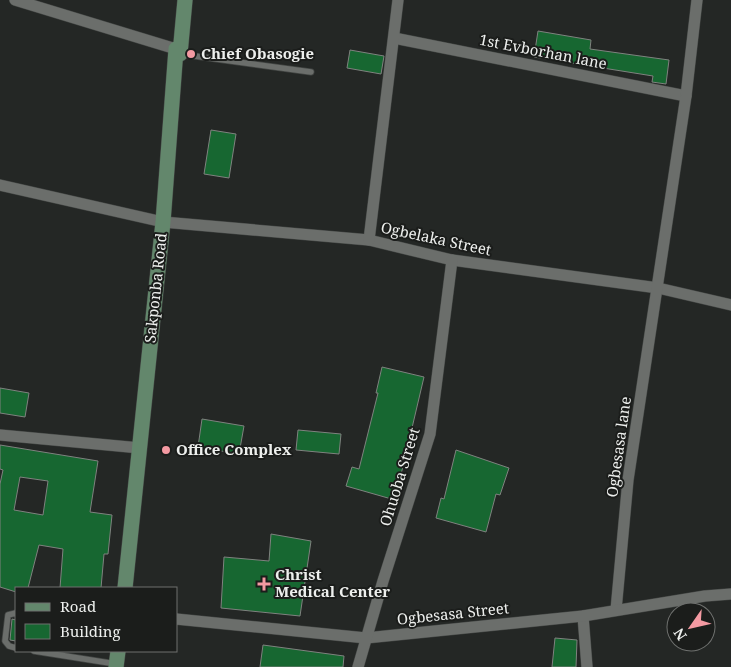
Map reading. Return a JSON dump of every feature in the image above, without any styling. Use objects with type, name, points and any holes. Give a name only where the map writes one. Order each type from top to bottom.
[{"type":"main road","name":"Sakponba Road","points":[[125,587],[163,222],[178,52],[185,0]]},
{"type":"street","points":[[15,0],[178,52]]},
{"type":"street","points":[[369,240],[398,0]]},
{"type":"street","name":"Ogbesasa lane","points":[[616,610],[628,480],[686,96],[697,0]]},
{"type":"street","name":"1st Evborhan lane","points":[[394,38],[686,96]]},
{"type":"street","name":"Ogbelaka Street","points":[[0,185],[163,222],[369,240],[452,260],[658,288],[731,305]]},
{"type":"street","name":"Ohuoba Street","points":[[358,667],[430,434],[452,260]]},
{"type":"street","points":[[0,435],[140,448]]},
{"type":"street","name":"Ogbesasa Street","points":[[178,619],[366,638],[583,616],[705,596],[731,594]]},
{"type":"street","points":[[583,616],[587,667]]},
{"type":"lane","points":[[178,52],[311,72]]},
{"type":"lane","points":[[15,613],[8,615],[5,641],[15,648]]},
{"type":"lane","points":[[42,652],[117,661]]},
{"type":"building","points":[[538,31],[591,40],[590,49],[669,60],[666,84],[652,82],[653,76],[534,57]]},
{"type":"building","points":[[350,50],[384,56],[381,74],[347,68]]},
{"type":"building","points":[[211,130],[236,134],[229,178],[204,174]]},
{"type":"building","points":[[382,367],[424,377],[395,500],[346,486],[352,467],[359,469],[378,393],[376,393]]},
{"type":"building","points":[[0,388],[29,393],[25,417],[0,413]]},
{"type":"building","points":[[202,419],[244,426],[239,454],[198,447]]},
{"type":"building","points":[[298,430],[341,434],[339,454],[296,450]]},
{"type":"building","points":[[0,445],[98,461],[90,512],[112,515],[108,554],[104,554],[101,587],[60,587],[63,549],[39,545],[28,587],[15,587],[15,592],[0,587],[0,484],[3,470],[0,469]],"holes":[[[20,477],[48,481],[43,515],[14,510]]]},
{"type":"building","points":[[456,450],[509,468],[500,495],[496,494],[486,532],[436,518],[441,498],[444,499]]},
{"type":"building","name":"Christ Medical Center","points":[[271,534],[311,541],[300,616],[221,608],[224,557],[269,561]]},
{"type":"building","points":[[12,619],[15,620],[15,641],[10,640]]},
{"type":"building","points":[[555,638],[577,640],[576,667],[552,667]]},
{"type":"building","points":[[263,645],[344,656],[343,667],[260,667]]},
{"type":"place","name":"Chief Obasogie","points":[[191,54]]},
{"type":"place","name":"Office Complex","points":[[166,450]]},
{"type":"place","name":"Christ Medical Center","points":[[264,584]]}]
